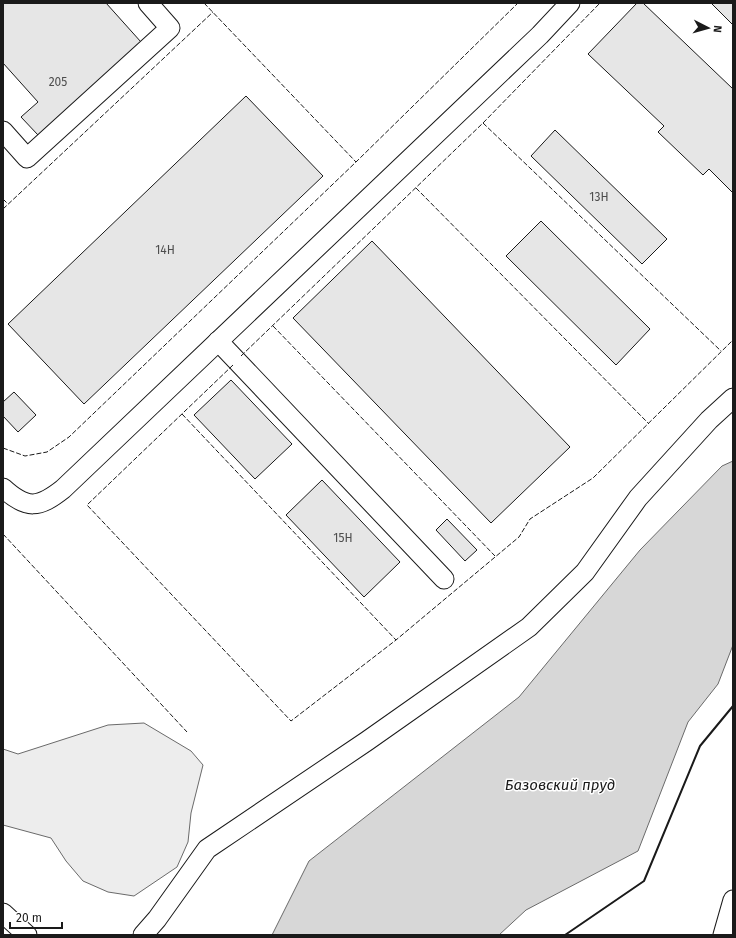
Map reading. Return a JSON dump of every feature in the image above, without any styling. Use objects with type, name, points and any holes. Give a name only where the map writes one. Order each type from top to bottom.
[{"type":"lane","points":[[3,131],[27,158],[170,28],[148,3]]},
{"type":"lane","points":[[3,488],[20,502],[34,504],[48,501],[63,489],[540,35],[570,3]]},
{"type":"lane","points":[[218,341],[444,579]]},
{"type":"lane","points":[[143,935],[157,919],[207,849],[367,741],[529,626],[584,572],[638,498],[709,420],[733,398]]},
{"type":"lane","points":[[723,935],[733,900]]},
{"type":"lane","points":[[3,913],[26,935]]},
{"type":"shaded area","points":[[144,723],[191,751],[203,765],[191,813],[188,842],[177,867],[134,896],[108,892],[83,881],[66,861],[51,838],[3,825],[3,749],[18,754],[108,725]]},
{"type":"water","name":"Базовский пруд","points":[[733,461],[733,645],[718,684],[688,722],[638,851],[526,910],[499,935],[272,935],[309,861],[519,697],[640,550],[722,466]]},
{"type":"building","points":[[3,3],[106,3],[141,42],[38,135],[21,117],[38,102],[3,63]]},
{"type":"building","points":[[637,3],[643,3],[733,89],[733,193],[709,169],[703,175],[658,132],[664,126],[588,54]]},
{"type":"building","points":[[711,3],[733,3],[733,25]]},
{"type":"building","points":[[246,96],[323,176],[84,404],[8,324]]},
{"type":"building","points":[[555,130],[667,239],[642,264],[531,156]]},
{"type":"building","points":[[541,221],[650,329],[616,365],[506,256]]},
{"type":"building","points":[[372,241],[570,447],[491,523],[293,318]]},
{"type":"building","points":[[231,380],[292,444],[255,479],[194,415]]},
{"type":"building","points":[[14,392],[36,415],[18,432],[3,416],[3,402]]},
{"type":"building","points":[[322,480],[400,562],[364,597],[286,515]]},
{"type":"building","points":[[447,519],[477,550],[465,561],[436,530]]},
{"type":"fence","points":[[204,3],[356,162]]},
{"type":"fence","points":[[3,448],[25,456],[47,452],[69,437],[356,162],[518,3]]},
{"type":"fence","points":[[241,356],[483,123],[600,3]]},
{"type":"fence","points":[[3,209],[213,12]]},
{"type":"fence","points":[[483,123],[721,351]]},
{"type":"fence","points":[[416,188],[649,424]]},
{"type":"fence","points":[[3,199],[8,204]]},
{"type":"fence","points":[[273,326],[495,556]]},
{"type":"fence","points":[[233,365],[87,505],[291,721],[396,640],[519,537],[530,519],[593,478],[733,340]]},
{"type":"fence","points":[[182,414],[396,640]]},
{"type":"fence","points":[[3,534],[187,732]]},
{"type":"wall","points":[[565,935],[644,881],[700,746],[733,706]]}]
